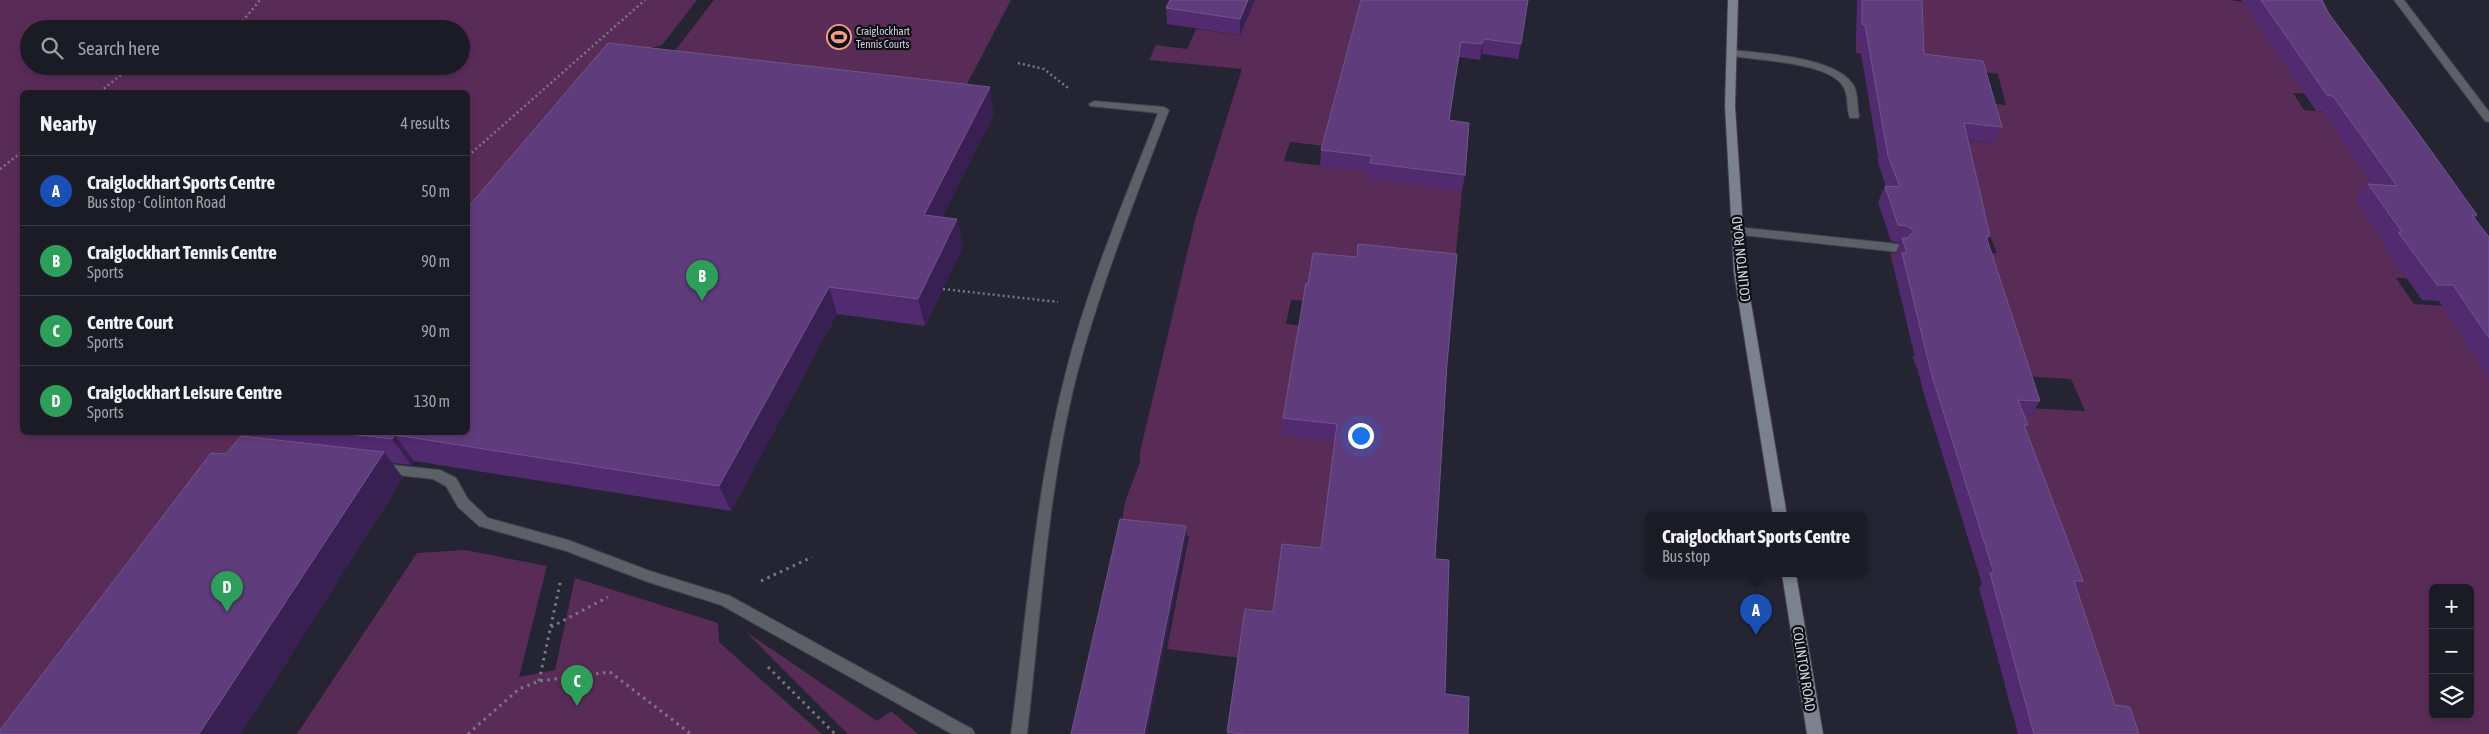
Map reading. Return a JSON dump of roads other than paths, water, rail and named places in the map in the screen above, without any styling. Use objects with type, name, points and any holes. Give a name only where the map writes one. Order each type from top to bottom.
[{"type":"street","name":"COLINTON ROAD","points":[[1733,0],[1730,106],[1740,273],[1779,512]]},
{"type":"street","points":[[2399,0],[2489,119]]},
{"type":"street","points":[[1731,53],[1801,62],[1834,74],[1849,86],[1854,116]]},
{"type":"street","points":[[1019,734],[1051,474],[1071,376],[1090,306],[1164,110],[1094,104]]},
{"type":"street","points":[[1737,231],[1898,248]]},
{"type":"street","points":[[366,467],[435,474],[451,482],[463,503],[484,522],[568,546],[648,576],[725,600],[967,734]]},
{"type":"street","name":"COLINTON ROAD","points":[[1789,577],[1815,734]]},
{"type":"place","name":"Craiglockhart Tennis Courts","points":[[839,37]]},
{"type":"place","name":"Craiglockhart Tennis Centre","points":[[702,301]]},
{"type":"place","name":"Craiglockhart Leisure Centre","points":[[227,612]]},
{"type":"place","name":"Craiglockhart Sports Centre","points":[[1756,635]]},
{"type":"place","name":"Centre Court","points":[[577,706]]}]
